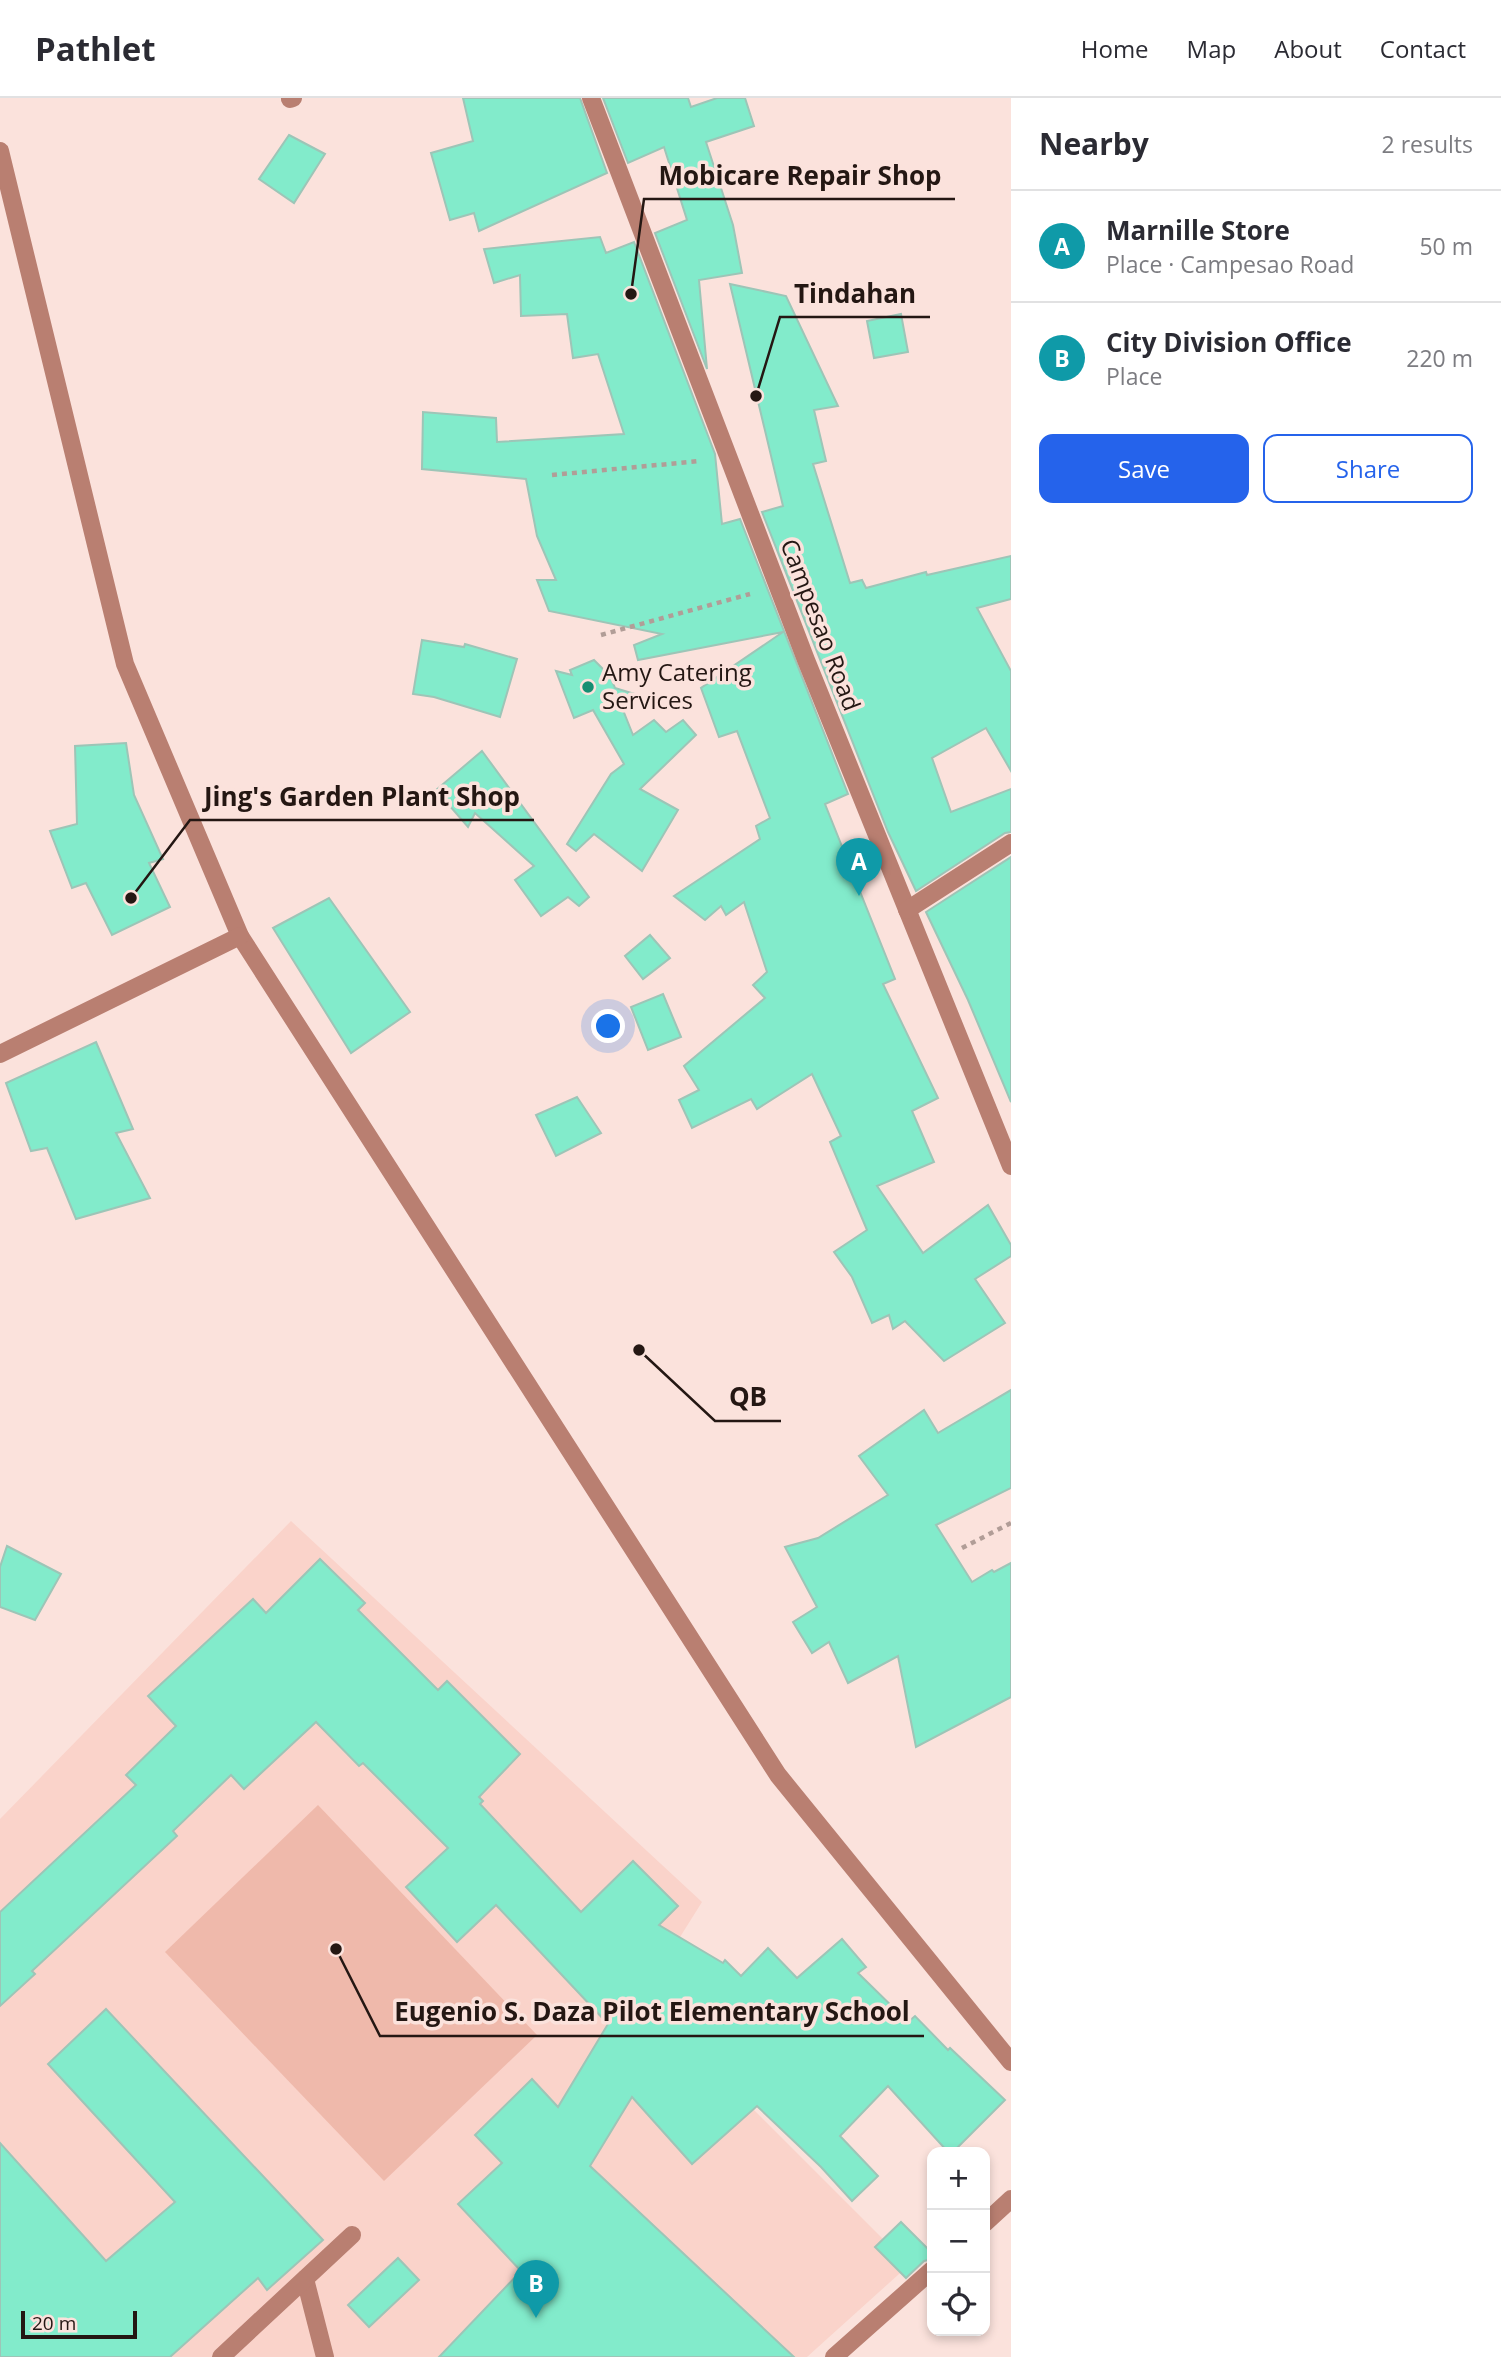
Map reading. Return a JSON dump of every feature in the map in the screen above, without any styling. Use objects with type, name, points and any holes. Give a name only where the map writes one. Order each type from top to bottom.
[{"type":"street","name":"Campesao Road","points":[[592,98],[778,586],[1011,1166]]},
{"type":"street","points":[[0,151],[125,664],[240,936],[778,1775],[1011,2062]]},
{"type":"street","points":[[907,910],[1011,843]]},
{"type":"street","points":[[0,1054],[240,936]]},
{"type":"street","points":[[990,2218],[1011,2199]]},
{"type":"street","points":[[221,2357],[352,2235]]},
{"type":"street","points":[[834,2357],[929,2273]]},
{"type":"street","points":[[305,2278],[325,2357]]},
{"type":"path","points":[[552,475],[729,459]]},
{"type":"path","points":[[601,635],[778,586]]},
{"type":"path","points":[[961,1548],[1011,1523]]},
{"type":"shaded area","points":[[291,1521],[702,1902],[643,1996],[909,2265],[807,2357],[0,2357],[0,1819]]},
{"type":"shaded area","points":[[318,1805],[537,2035],[384,2181],[165,1952]]},
{"type":"building","points":[[463,98],[580,98],[607,173],[479,231],[474,213],[450,220],[431,153],[473,141]]},
{"type":"building","points":[[603,98],[688,98],[691,107],[717,98],[745,98],[754,126],[706,142],[733,225],[742,273],[699,280],[707,369],[655,233],[687,220],[664,147],[628,163]]},
{"type":"building","points":[[289,135],[325,154],[294,203],[259,179]]},
{"type":"building","points":[[600,237],[606,253],[634,242],[715,454],[722,524],[740,519],[848,794],[825,804],[895,979],[883,984],[938,1098],[912,1111],[934,1162],[877,1186],[923,1253],[988,1205],[1011,1245],[1011,1256],[975,1279],[1005,1323],[944,1361],[905,1321],[893,1329],[889,1315],[872,1323],[852,1277],[834,1252],[867,1230],[830,1142],[841,1136],[812,1074],[757,1109],[751,1099],[692,1128],[679,1100],[699,1090],[684,1066],[765,998],[753,985],[767,972],[744,902],[726,915],[721,906],[705,920],[674,896],[760,839],[756,826],[770,818],[737,731],[719,737],[701,688],[783,632],[638,660],[634,645],[662,634],[549,611],[537,580],[556,580],[537,536],[526,479],[422,469],[423,412],[496,418],[497,442],[624,434],[598,354],[573,358],[567,314],[521,316],[520,275],[494,283],[484,249]]},
{"type":"building","points":[[730,284],[786,296],[838,406],[814,410],[826,461],[813,464],[850,583],[862,580],[866,588],[926,572],[927,575],[1011,556],[1011,599],[977,608],[1011,671],[1011,771],[986,728],[932,758],[951,812],[1011,789],[1011,832],[1005,833],[916,891],[888,832],[762,512],[783,506]]},
{"type":"building","points":[[901,314],[908,352],[874,358],[867,321]]},
{"type":"building","points":[[422,640],[464,647],[465,644],[517,659],[500,717],[434,697],[413,694]]},
{"type":"building","points":[[594,660],[610,676],[615,688],[635,694],[619,700],[633,735],[654,720],[666,732],[683,720],[696,735],[640,789],[678,810],[642,871],[594,834],[576,851],[567,844],[611,774],[624,764],[593,710],[574,718],[556,671],[572,675],[570,670]]},
{"type":"building","points":[[126,743],[134,795],[163,859],[149,863],[170,907],[112,935],[86,883],[72,888],[50,831],[77,824],[75,746]]},
{"type":"building","points":[[482,751],[589,897],[579,906],[568,897],[541,916],[515,880],[534,866],[475,813],[468,827],[436,790]]},
{"type":"building","points":[[1011,857],[1011,1102],[968,1000],[926,912]]},
{"type":"building","points":[[329,898],[410,1012],[351,1053],[273,928]]},
{"type":"building","points":[[650,935],[670,958],[643,979],[625,956]]},
{"type":"building","points":[[663,994],[681,1037],[648,1050],[631,1007]]},
{"type":"building","points":[[96,1042],[133,1129],[116,1133],[150,1198],[76,1219],[47,1148],[31,1151],[6,1083]]},
{"type":"building","points":[[577,1097],[601,1133],[556,1156],[536,1115]]},
{"type":"building","points":[[1011,1390],[1011,1488],[936,1525],[972,1582],[1011,1563],[1011,1697],[916,1747],[898,1656],[848,1683],[829,1642],[812,1653],[793,1622],[817,1607],[785,1547],[818,1538],[888,1495],[859,1456],[924,1410],[938,1433]]},
{"type":"building","points":[[7,1546],[61,1574],[35,1620],[0,1607],[0,1567]]},
{"type":"building","points":[[320,1559],[365,1603],[358,1610],[438,1690],[447,1681],[520,1754],[479,1797],[483,1801],[480,1804],[581,1912],[633,1861],[678,1906],[659,1925],[723,1963],[725,1960],[741,1976],[768,1948],[797,1978],[842,1939],[866,1967],[858,1973],[908,2022],[915,2016],[948,2050],[950,2048],[1005,2100],[958,2147],[943,2147],[888,2086],[840,2136],[878,2176],[852,2201],[821,2167],[757,2106],[692,2164],[632,2097],[590,2166],[794,2357],[439,2357],[521,2271],[458,2204],[502,2163],[475,2135],[532,2079],[558,2107],[608,2024],[496,1905],[457,1942],[406,1887],[448,1848],[363,1763],[359,1766],[316,1722],[244,1789],[231,1775],[173,1831],[177,1836],[32,1971],[35,1974],[0,2006],[0,1912],[136,1785],[126,1775],[176,1726],[148,1696],[253,1599],[266,1613]]},
{"type":"building","points":[[106,2009],[323,2240],[267,2290],[258,2278],[170,2357],[0,2357],[0,2143],[106,2261],[175,2202],[48,2064]]},
{"type":"building","points":[[901,2222],[927,2248],[927,2260],[906,2278],[875,2247]]},
{"type":"building","points":[[398,2258],[419,2280],[369,2327],[348,2305]]},
{"type":"place","name":"Mobicare Repair Shop","points":[[631,294]]},
{"type":"place","name":"Tindahan","points":[[756,396]]},
{"type":"place","name":"Amy Catering Services","points":[[588,687]]},
{"type":"place","name":"Marnille Store","points":[[859,896]]},
{"type":"place","name":"Jing's Garden Plant Shop","points":[[131,898]]},
{"type":"place","name":"QB","points":[[639,1350]]},
{"type":"place","name":"Eugenio S. Daza Pilot Elementary School","points":[[336,1949]]},
{"type":"place","name":"City Division Office","points":[[536,2318]]}]
